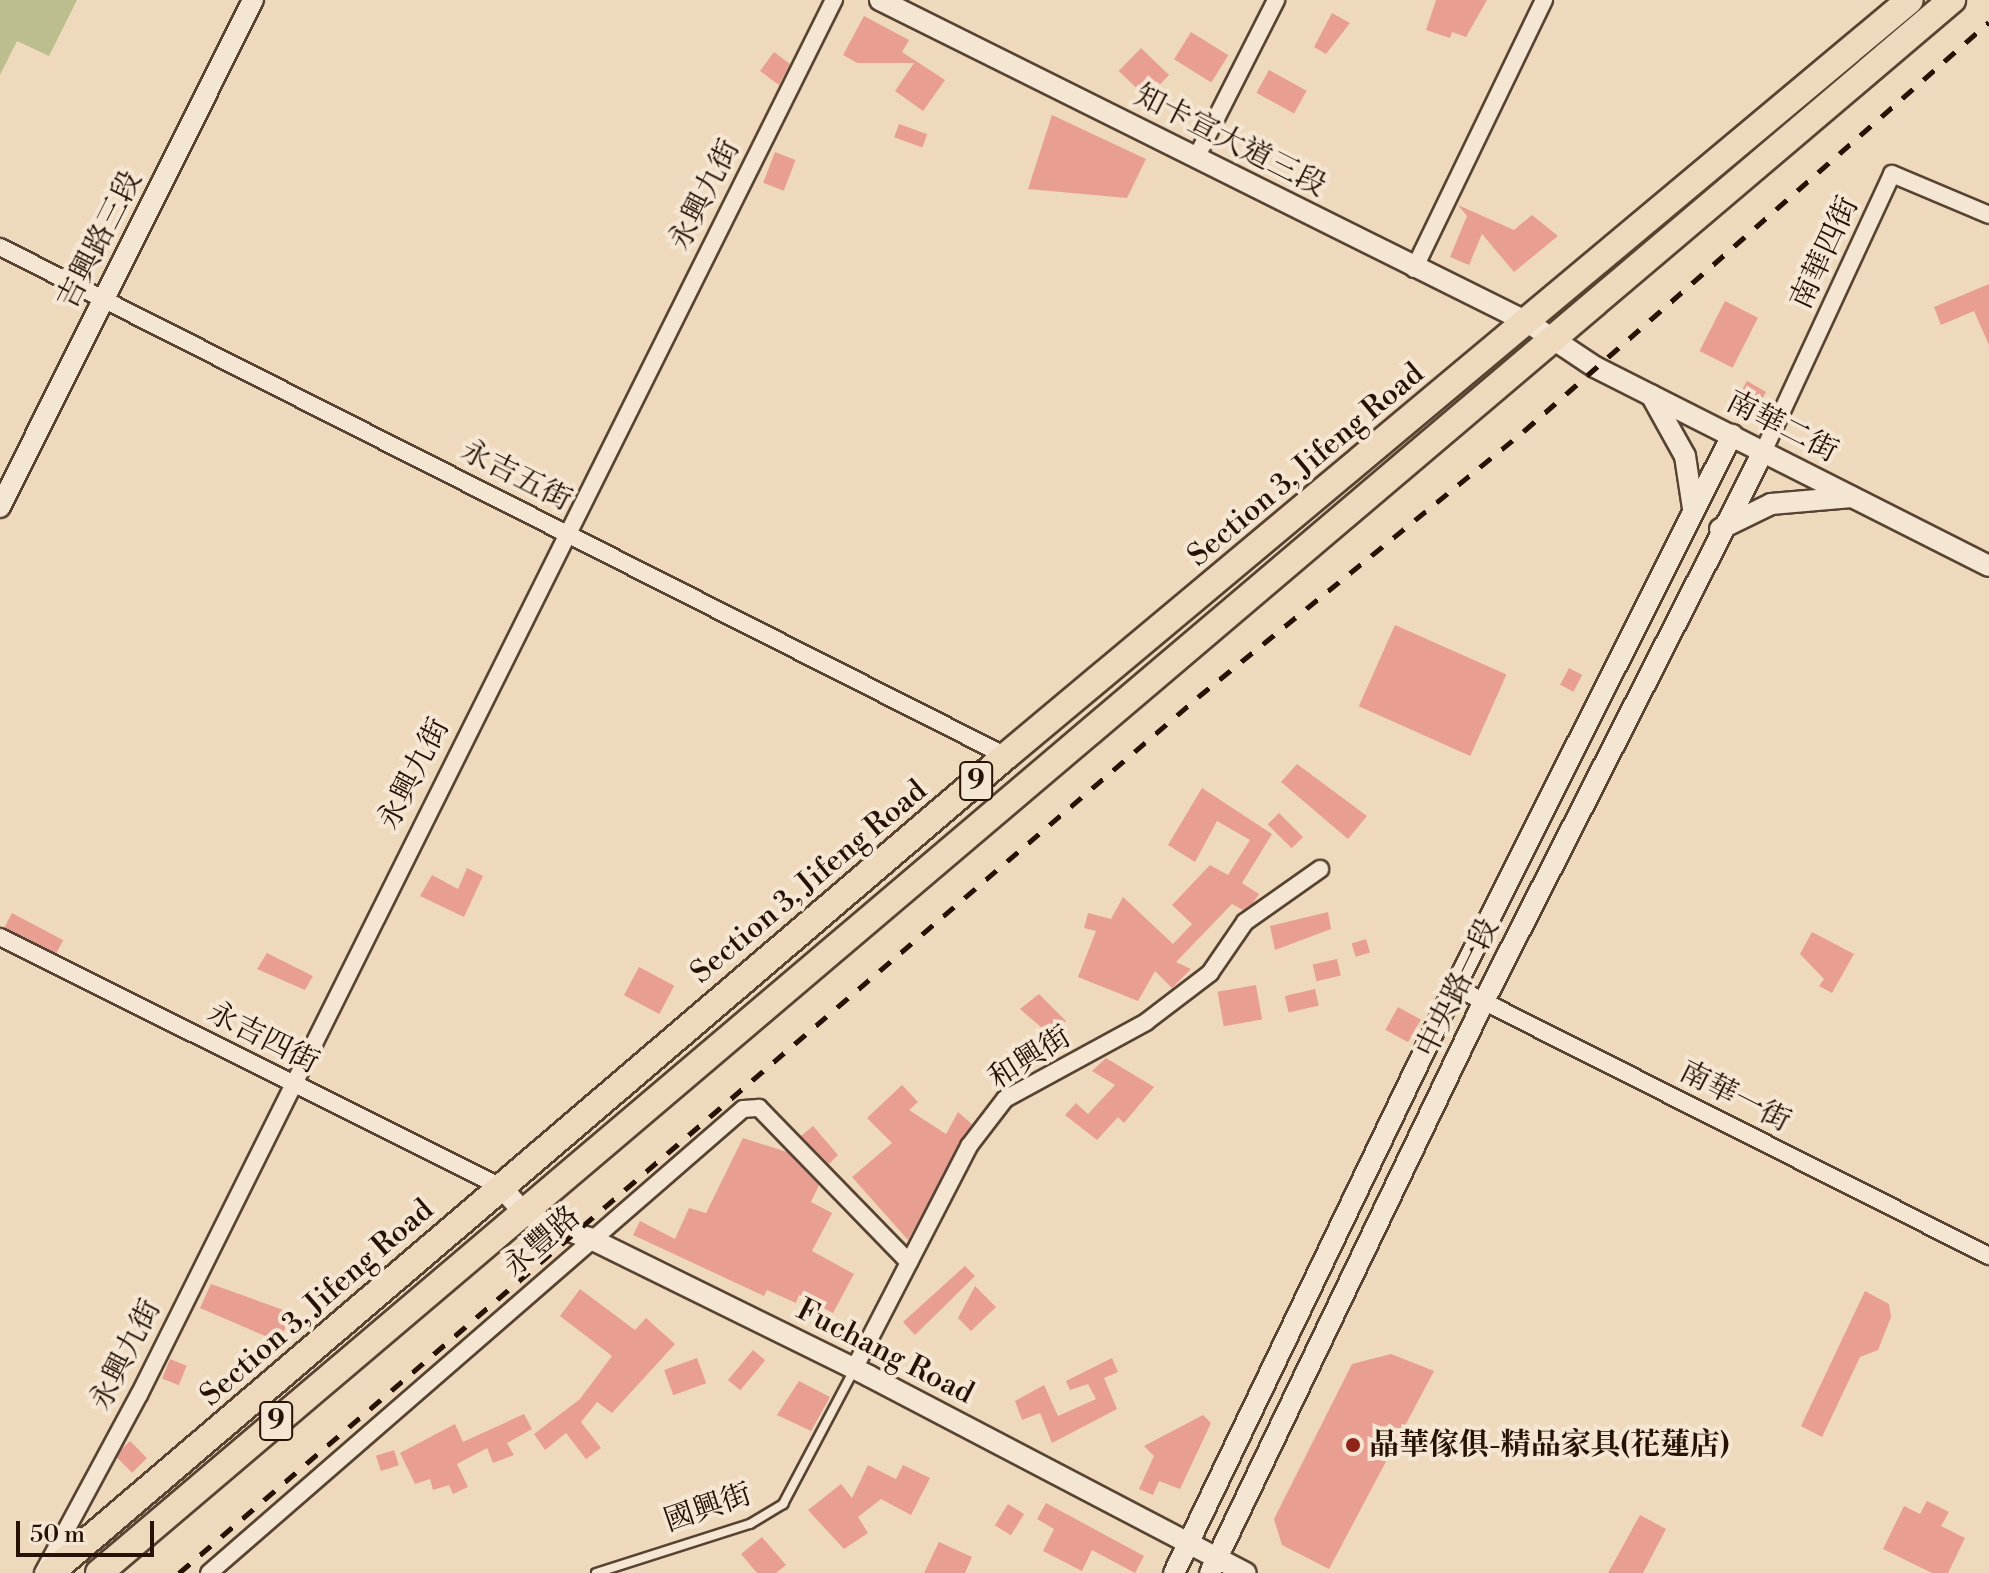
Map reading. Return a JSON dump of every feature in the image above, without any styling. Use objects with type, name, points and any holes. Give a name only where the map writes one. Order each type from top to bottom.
[{"type":"main road","name":"Section 3, Jifeng Road","points":[[50,1573],[1006,756],[1529,323],[1910,0]]},
{"type":"main road","name":"Section 3, Jifeng Road","points":[[99,1573],[526,1215],[1551,337],[1952,0]]},
{"type":"street","name":"吉興路三段","points":[[0,507],[253,0]]},
{"type":"street","name":"永興九街","points":[[43,1573],[834,0]]},
{"type":"street","name":"知卡宣大道三段","points":[[880,0],[1197,156],[1414,269],[1529,323],[1551,337]]},
{"type":"street","points":[[1197,156],[1276,0]]},
{"type":"street","points":[[1414,269],[1544,0]]},
{"type":"street","name":"南華四街","points":[[1764,450],[1892,174],[1989,215]]},
{"type":"street","name":"永吉五街","points":[[0,247],[1006,756]]},
{"type":"street","name":"南華二街","points":[[1551,337],[1651,395],[1989,566]]},
{"type":"street","points":[[1651,395],[1685,456],[1693,508]]},
{"type":"street","name":"中央路一段","points":[[1174,1573],[1455,987],[1732,435]]},
{"type":"street","name":"中央路一段","points":[[1214,1566],[1484,1001],[1720,529],[1764,450]]},
{"type":"street","points":[[1720,529],[1771,504],[1852,497]]},
{"type":"street","name":"和興街","points":[[854,1369],[969,1146],[1005,1099],[1146,1022],[1210,973],[1245,922],[1320,869]]},
{"type":"street","name":"永吉四街","points":[[0,937],[501,1187]]},
{"type":"street","name":"南華一街","points":[[1455,987],[1989,1256]]},
{"type":"street","name":"永豐路","points":[[209,1573],[727,1118],[759,1108],[909,1262]]},
{"type":"street","name":"Fuchang Road","points":[[501,1187],[526,1215],[589,1238],[854,1369],[1188,1544],[1214,1566],[1246,1573]]},
{"type":"lane","name":"國興街","points":[[596,1573],[750,1524],[783,1504],[854,1369]]},
{"type":"green space","points":[[0,0],[77,0],[49,56],[17,41],[0,75]]},
{"type":"building","points":[[1436,0],[1487,0],[1466,37],[1452,32],[1450,38],[1426,30]]},
{"type":"building","points":[[1332,13],[1350,23],[1326,54],[1314,47]]},
{"type":"building","points":[[864,16],[909,40],[902,52],[945,80],[923,111],[895,91],[914,63],[857,63],[843,55]]},
{"type":"building","points":[[1191,32],[1228,55],[1211,82],[1174,59]]},
{"type":"building","points":[[1141,48],[1169,75],[1147,98],[1119,71]]},
{"type":"building","points":[[774,52],[790,64],[779,85],[760,71]]},
{"type":"building","points":[[1269,70],[1307,91],[1294,114],[1256,93]]},
{"type":"building","points":[[1052,115],[1146,159],[1127,198],[1028,189]]},
{"type":"building","points":[[899,124],[927,134],[922,147],[894,137]]},
{"type":"building","points":[[775,152],[796,160],[784,191],[763,183]]},
{"type":"building","points":[[1458,205],[1514,230],[1532,215],[1558,236],[1514,272],[1482,234],[1469,265],[1450,257],[1467,216]]},
{"type":"building","points":[[1989,284],[1989,345],[1974,311],[1941,325],[1934,307]]},
{"type":"building","points":[[1725,301],[1758,318],[1733,368],[1700,351]]},
{"type":"building","points":[[1747,381],[1766,392],[1749,422],[1730,411]]},
{"type":"building","points":[[1395,625],[1506,675],[1470,756],[1359,706]]},
{"type":"building","points":[[1569,668],[1582,675],[1573,692],[1560,685]]},
{"type":"building","points":[[1297,764],[1367,816],[1348,839],[1281,782]]},
{"type":"building","points":[[1202,788],[1272,834],[1242,883],[1259,894],[1243,910],[1232,904],[1176,962],[1191,969],[1172,988],[1155,971],[1138,1001],[1078,977],[1096,931],[1084,928],[1088,913],[1111,919],[1123,897],[1173,944],[1192,924],[1172,905],[1210,865],[1228,875],[1250,840],[1217,821],[1195,862],[1168,845]]},
{"type":"building","points":[[1279,813],[1303,837],[1292,848],[1268,824]]},
{"type":"building","points":[[467,868],[483,876],[464,917],[420,896],[432,875],[458,889]]},
{"type":"building","points":[[1328,912],[1331,929],[1275,950],[1270,926]]},
{"type":"building","points":[[12,913],[63,940],[56,954],[4,927]]},
{"type":"building","points":[[1812,932],[1854,954],[1832,993],[1819,986],[1824,979],[1800,954]]},
{"type":"building","points":[[1366,939],[1370,952],[1356,957],[1352,943]]},
{"type":"building","points":[[267,953],[313,976],[305,990],[257,969]]},
{"type":"building","points":[[1337,959],[1341,976],[1316,981],[1313,965]]},
{"type":"building","points":[[639,967],[674,986],[659,1014],[624,995]]},
{"type":"building","points":[[1256,985],[1262,1019],[1224,1026],[1218,992]]},
{"type":"building","points":[[1315,989],[1319,1006],[1289,1013],[1285,996]]},
{"type":"building","points":[[1039,994],[1066,1021],[1049,1034],[1020,1009]]},
{"type":"building","points":[[1398,1007],[1421,1020],[1408,1042],[1385,1030]]},
{"type":"building","points":[[1106,1058],[1154,1087],[1124,1123],[1118,1117],[1097,1140],[1065,1115],[1076,1103],[1088,1114],[1115,1085],[1092,1071]]},
{"type":"building","points":[[902,1085],[918,1102],[909,1110],[946,1134],[958,1112],[972,1124],[908,1240],[852,1177],[892,1143],[867,1118]]},
{"type":"building","points":[[813,1126],[838,1155],[829,1164],[801,1136]]},
{"type":"building","points":[[743,1138],[787,1152],[819,1185],[811,1202],[832,1213],[812,1251],[854,1274],[833,1313],[799,1295],[796,1303],[767,1290],[764,1296],[633,1235],[640,1221],[675,1239],[689,1208],[706,1213]]},
{"type":"building","points":[[965,1266],[975,1276],[915,1335],[903,1322]]},
{"type":"building","points":[[211,1284],[292,1313],[279,1342],[200,1308]]},
{"type":"building","points":[[975,1286],[996,1307],[971,1331],[958,1318]]},
{"type":"building","points":[[580,1289],[635,1330],[646,1318],[675,1344],[612,1413],[597,1402],[581,1422],[601,1448],[586,1459],[566,1433],[545,1450],[534,1434],[580,1399],[612,1356],[560,1316]]},
{"type":"building","points":[[1865,1291],[1889,1304],[1891,1317],[1878,1350],[1860,1357],[1822,1437],[1801,1426]]},
{"type":"building","points":[[753,1350],[765,1360],[740,1390],[728,1380]]},
{"type":"building","name":"晶華傢俱-精品家具(花蓮店)","points":[[1391,1354],[1434,1371],[1329,1569],[1282,1545],[1274,1519],[1352,1364]]},
{"type":"building","points":[[697,1358],[706,1383],[673,1395],[664,1370]]},
{"type":"building","points":[[1112,1358],[1118,1372],[1104,1378],[1117,1409],[1052,1443],[1040,1413],[1022,1420],[1015,1401],[1044,1385],[1058,1416],[1096,1399],[1088,1384],[1070,1390],[1066,1381]]},
{"type":"building","points":[[170,1359],[187,1366],[179,1385],[162,1378]]},
{"type":"building","points":[[799,1381],[830,1397],[811,1431],[777,1415]]},
{"type":"building","points":[[524,1414],[532,1429],[507,1443],[514,1455],[493,1463],[487,1448],[457,1464],[468,1487],[453,1494],[449,1485],[433,1490],[430,1479],[415,1484],[400,1453],[455,1424],[463,1442]]},
{"type":"building","points":[[1203,1415],[1211,1423],[1180,1489],[1159,1481],[1153,1495],[1139,1489],[1154,1456],[1144,1446]]},
{"type":"building","points":[[130,1441],[147,1458],[132,1473],[115,1456]]},
{"type":"building","points":[[394,1450],[399,1465],[381,1471],[376,1456]]},
{"type":"building","points":[[868,1465],[896,1479],[903,1465],[930,1478],[911,1515],[881,1499],[858,1517],[868,1533],[844,1549],[808,1510],[841,1484],[852,1498]]},
{"type":"building","points":[[1927,1501],[1949,1512],[1941,1526],[1965,1538],[1948,1573],[1932,1573],[1883,1549],[1904,1506],[1920,1514]]},
{"type":"building","points":[[1046,1503],[1144,1556],[1135,1573],[1092,1550],[1082,1571],[1043,1551],[1054,1529],[1037,1519]]},
{"type":"building","points":[[1008,1504],[1024,1514],[1011,1535],[995,1525]]},
{"type":"building","points":[[1640,1515],[1666,1529],[1643,1573],[1608,1573]]},
{"type":"building","points":[[762,1537],[786,1565],[776,1573],[757,1573],[741,1554]]},
{"type":"building","points":[[939,1542],[972,1557],[965,1573],[924,1573]]},
{"type":"railway","points":[[179,1573],[1198,697],[1524,431],[1989,22]]},
{"type":"place","name":"晶華傢俱-精品家具(花蓮店)","points":[[1353,1445]]}]
